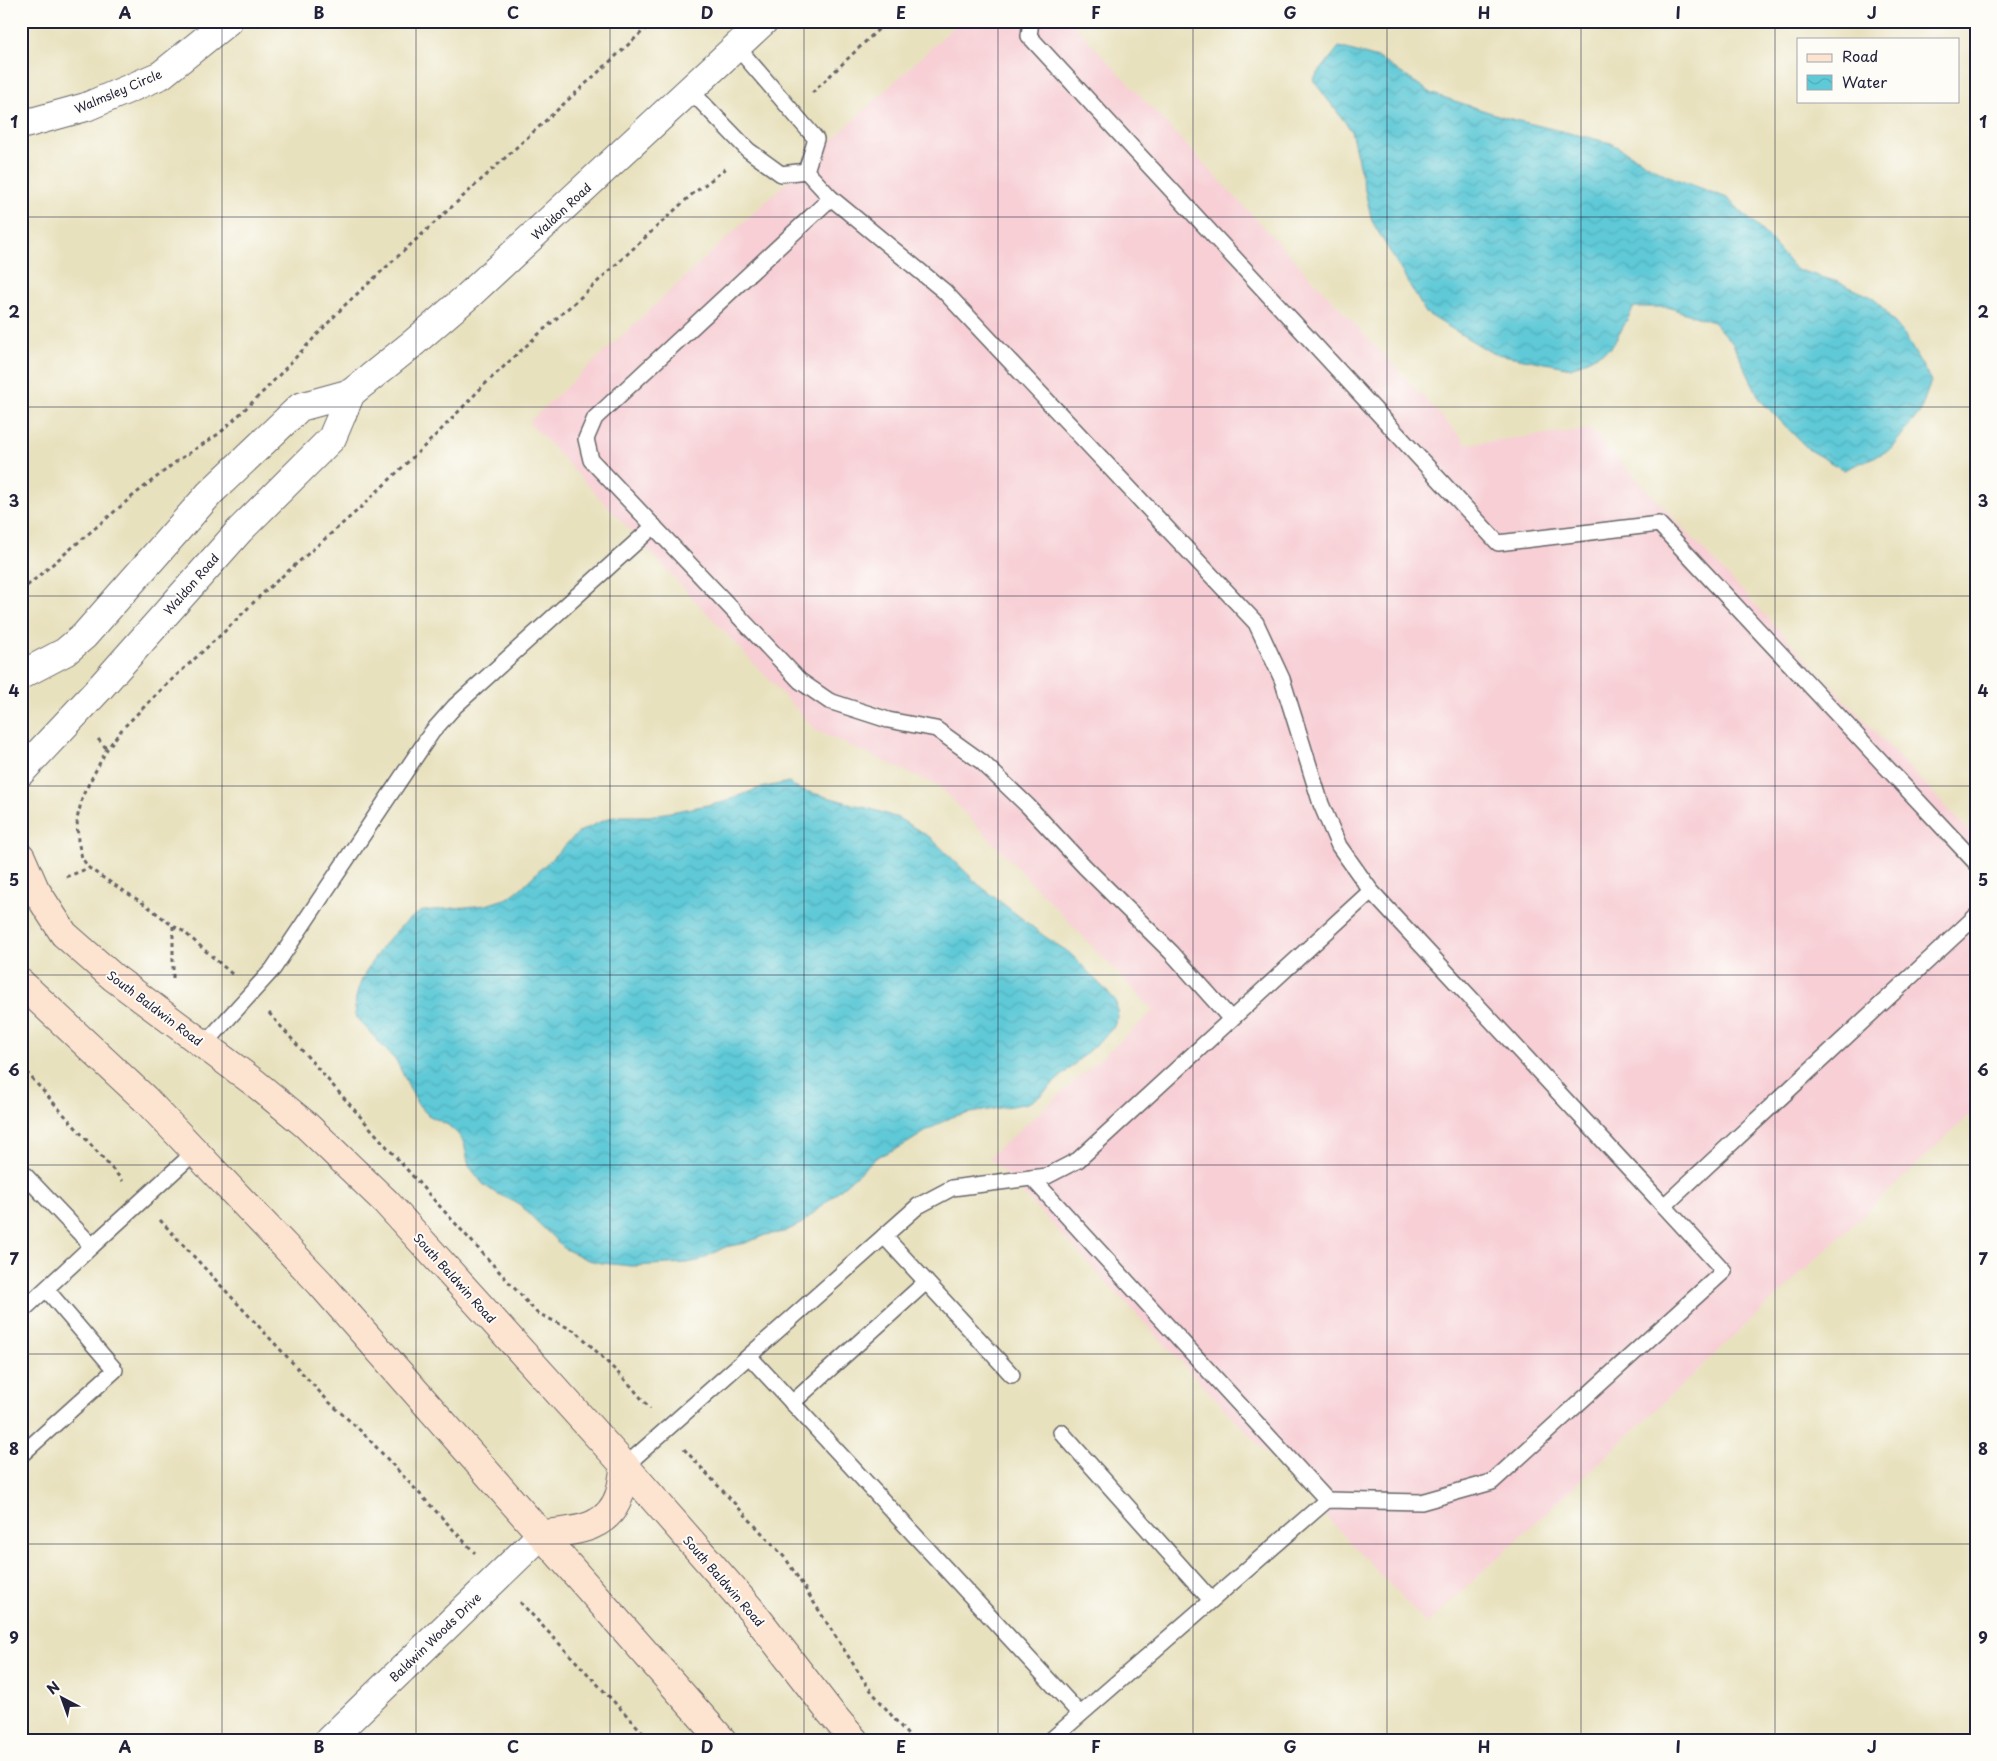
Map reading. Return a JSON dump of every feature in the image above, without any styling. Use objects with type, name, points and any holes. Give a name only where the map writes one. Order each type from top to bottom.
[{"type":"main road","name":"South Baldwin Road","points":[[21,857],[35,889],[64,934],[113,977],[173,1021],[306,1125],[386,1202],[625,1466],[751,1610],[854,1740]]},
{"type":"main road","points":[[21,983],[145,1099],[320,1283],[722,1740]]},
{"type":"main road","points":[[542,1534],[579,1529],[594,1525],[606,1517],[620,1495],[625,1466]]},
{"type":"street","name":"Walmsley Circle","points":[[21,125],[86,107],[161,75],[228,21]]},
{"type":"street","name":"Waldon Road","points":[[21,675],[65,652],[84,636],[210,492],[300,407],[351,393],[468,296],[764,21]]},
{"type":"street","name":"Waldon Road","points":[[21,772],[98,690],[240,530],[332,438],[351,393]]},
{"type":"street","name":"Baldwin Woods Drive","points":[[328,1740],[542,1534]]},
{"type":"lane","points":[[1031,21],[1029,36],[1498,543],[1659,524],[1976,863]]},
{"type":"lane","points":[[736,47],[816,139],[806,171]]},
{"type":"lane","points":[[690,90],[748,150],[781,174],[806,171]]},
{"type":"lane","points":[[806,171],[831,198],[944,291],[1256,623],[1282,679],[1321,804],[1339,846],[1371,891],[1724,1271],[1492,1482],[1421,1502],[1327,1500],[1051,1740]]},
{"type":"lane","points":[[831,198],[595,418],[586,439],[591,460],[800,681],[829,701],[888,720],[936,729],[982,762],[1028,806],[1085,867],[1170,952],[1230,1018]]},
{"type":"lane","points":[[204,1045],[273,969],[432,732],[455,706],[654,526]]},
{"type":"lane","points":[[625,1466],[918,1206],[952,1188],[1047,1176],[1078,1160],[1230,1018],[1371,891]]},
{"type":"lane","points":[[1664,1206],[1976,916]]},
{"type":"lane","points":[[21,1312],[196,1151]]},
{"type":"lane","points":[[21,1171],[92,1246]]},
{"type":"lane","points":[[1032,1178],[1327,1500]]},
{"type":"lane","points":[[884,1236],[1012,1375]]},
{"type":"lane","points":[[792,1402],[926,1282]]},
{"type":"lane","points":[[21,1455],[115,1370],[46,1289]]},
{"type":"lane","points":[[749,1356],[1080,1714]]},
{"type":"lane","points":[[1062,1432],[1211,1600]]},
{"type":"path","points":[[21,591],[134,495],[177,461],[220,433],[265,390],[345,305],[654,21]]},
{"type":"path","points":[[792,111],[887,21]]},
{"type":"path","points":[[748,150],[690,196],[541,332],[484,385],[438,433],[358,510],[263,593],[123,728],[108,749],[84,795],[77,820],[78,841],[82,858],[89,868],[146,905],[173,926],[183,930],[219,961],[251,993],[411,1175],[537,1313],[577,1332],[631,1386],[667,1429],[786,1558],[868,1687],[912,1740]]},
{"type":"path","points":[[173,926],[173,1021]]},
{"type":"path","points":[[21,1066],[83,1138],[143,1200],[167,1229],[316,1390],[364,1434],[650,1740]]},
{"type":"shaded area","points":[[960,21],[1070,21],[1467,444],[1590,429],[1976,839],[1976,1109],[1427,1624],[989,1157],[1154,1011],[939,786],[817,731],[529,422]]},
{"type":"water","points":[[1339,47],[1378,58],[1433,94],[1507,118],[1611,143],[1666,175],[1727,198],[1768,237],[1795,269],[1838,282],[1874,298],[1904,334],[1931,381],[1920,412],[1890,450],[1844,470],[1809,450],[1761,401],[1733,344],[1713,322],[1667,307],[1634,307],[1612,347],[1572,368],[1492,353],[1426,313],[1372,221],[1351,130],[1313,80]]},
{"type":"water","points":[[789,782],[798,789],[898,818],[931,838],[979,885],[1044,936],[1070,953],[1116,1001],[1118,1017],[1113,1028],[1040,1096],[1028,1103],[954,1116],[940,1123],[904,1145],[877,1157],[802,1223],[784,1232],[765,1235],[745,1243],[725,1247],[698,1261],[686,1263],[632,1266],[588,1260],[565,1249],[519,1204],[494,1192],[483,1184],[469,1166],[464,1143],[458,1134],[448,1125],[428,1115],[417,1103],[397,1062],[357,1018],[355,1005],[358,989],[375,957],[399,928],[412,918],[423,911],[486,905],[508,898],[520,889],[579,832],[609,818],[649,816],[724,802],[757,789]]}]
